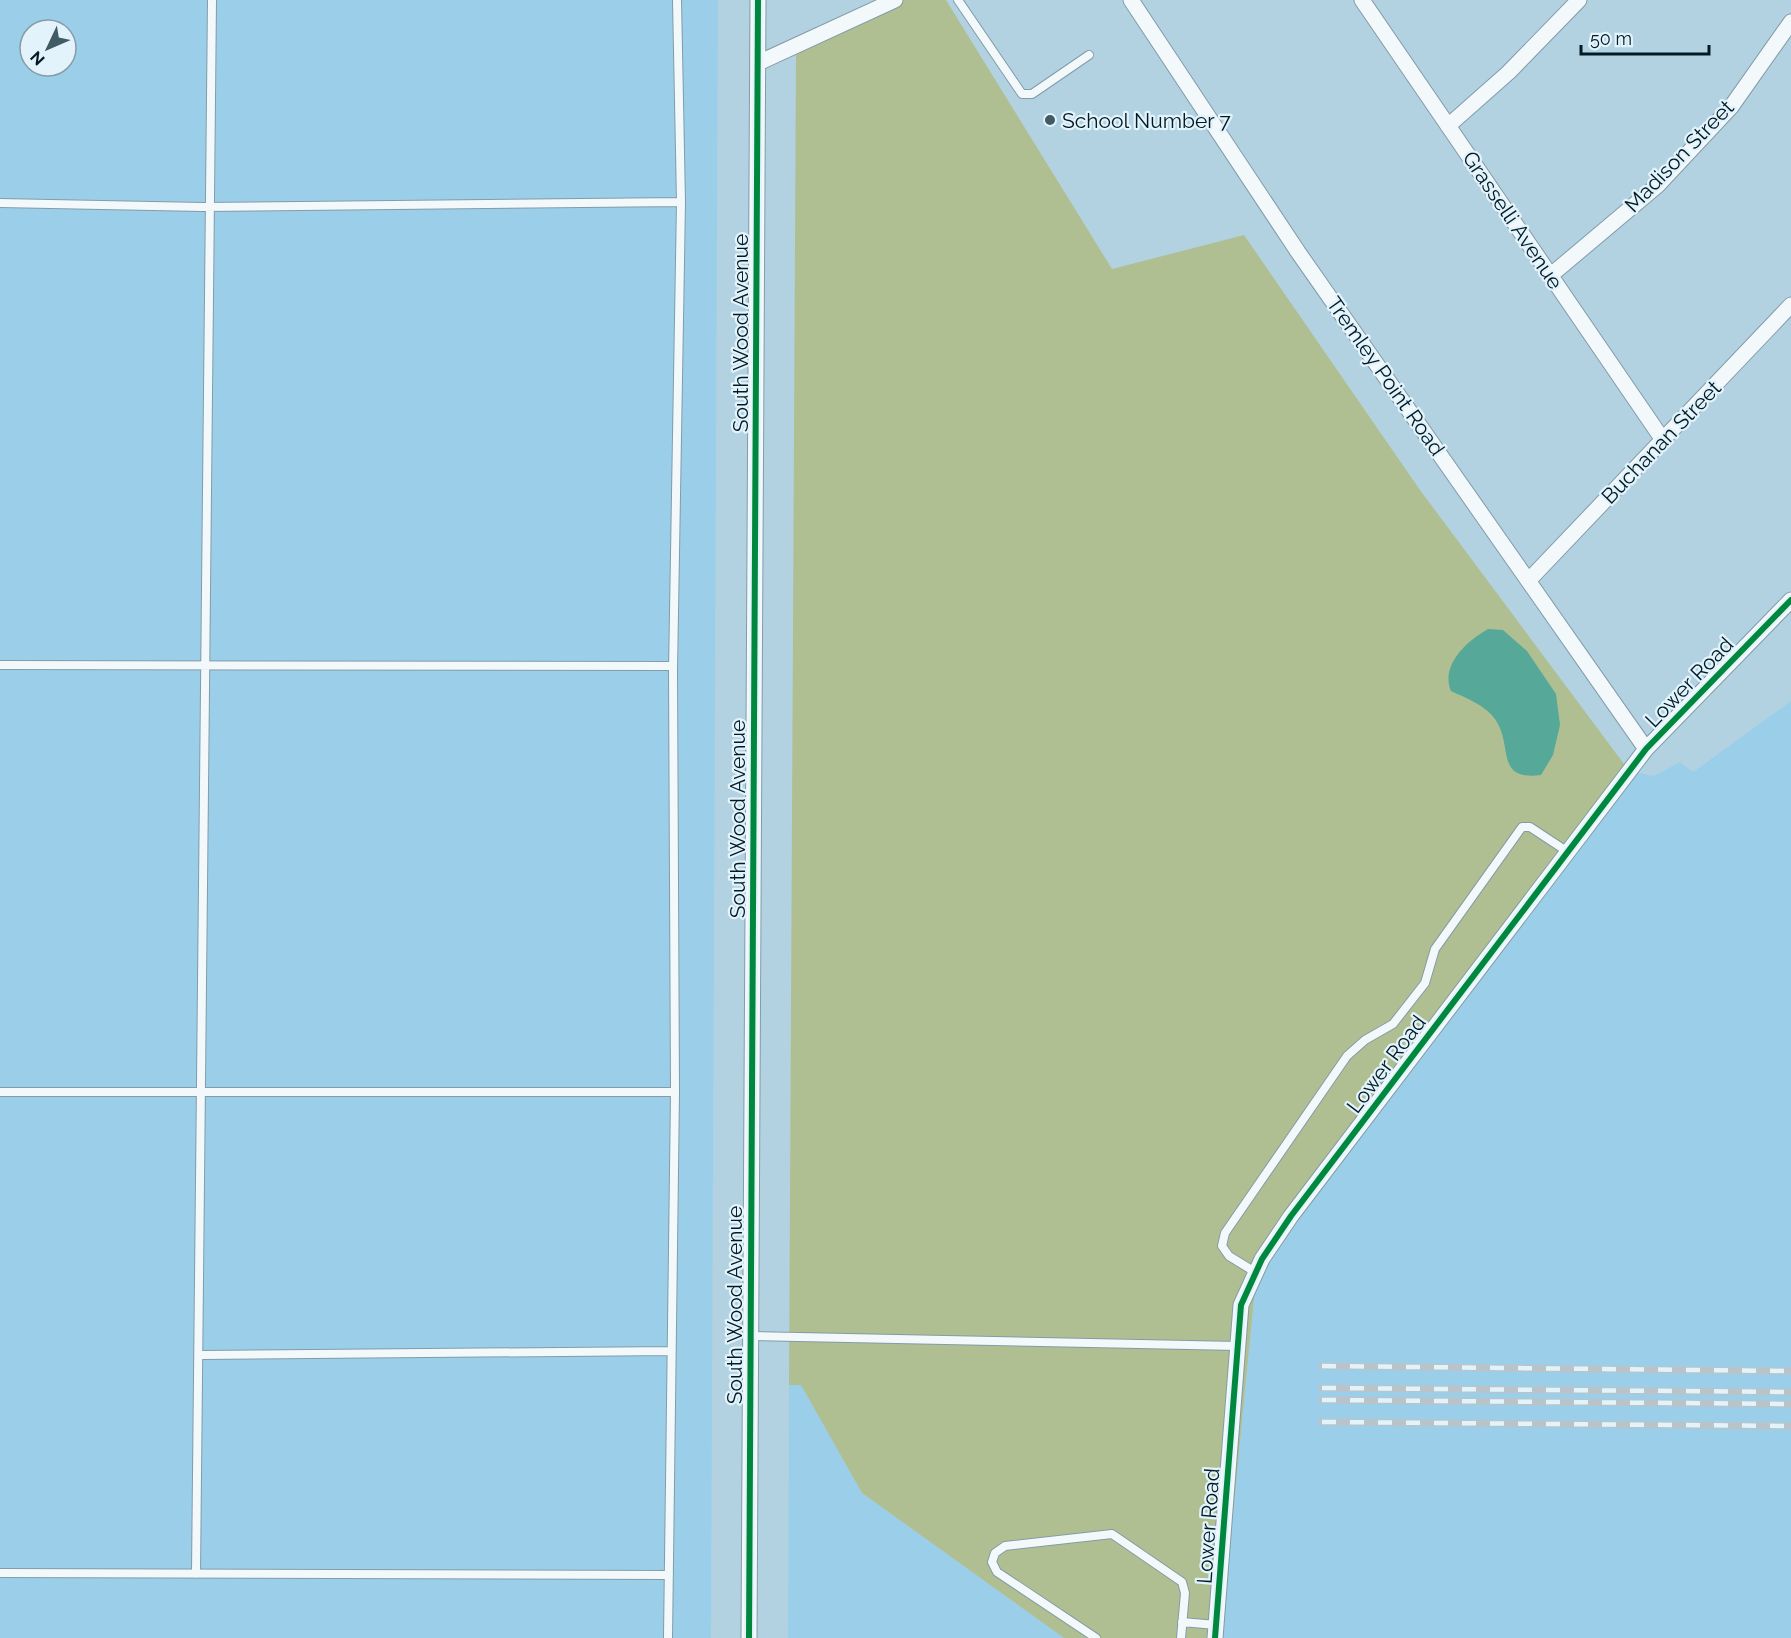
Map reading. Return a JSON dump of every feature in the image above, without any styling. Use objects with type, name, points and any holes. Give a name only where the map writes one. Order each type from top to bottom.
[{"type":"street","name":"South Wood Avenue","points":[[749,1638],[758,0]]},
{"type":"street","points":[[758,63],[895,0]]},
{"type":"street","name":"Tremley Point Road","points":[[1131,0],[1298,252],[1530,579],[1647,749]]},
{"type":"street","name":"Grasselli Avenue","points":[[1362,0],[1663,440]]},
{"type":"street","points":[[1448,126],[1509,72],[1579,0]]},
{"type":"street","name":"Madison Street","points":[[1551,275],[1658,185],[1731,107],[1791,22]]},
{"type":"street","name":"Buchanan Street","points":[[1530,579],[1791,305]]},
{"type":"street","name":"Lower Road","points":[[1216,1631],[1241,1305],[1256,1272],[1291,1216],[1647,749],[1791,600]]},
{"type":"lane","points":[[196,1574],[203,1094],[212,0]]},
{"type":"lane","points":[[668,1638],[675,1092],[673,666],[681,202],[678,0]]},
{"type":"lane","points":[[958,0],[1022,94],[1032,94],[1089,55]]},
{"type":"lane","points":[[0,203],[209,207],[681,202]]},
{"type":"lane","points":[[0,665],[205,668],[673,666]]},
{"type":"lane","points":[[1256,1272],[1229,1256],[1222,1246],[1225,1233],[1347,1056],[1365,1040],[1393,1024],[1425,982],[1435,949],[1522,827],[1530,827],[1568,852]]},
{"type":"lane","points":[[0,1092],[203,1094],[675,1092]]},
{"type":"lane","points":[[751,1336],[1238,1346]]},
{"type":"lane","points":[[200,1355],[671,1351]]},
{"type":"lane","points":[[1096,1638],[996,1572],[992,1562],[995,1553],[1013,1544],[1070,1541],[1105,1533],[1112,1534],[1182,1582],[1185,1593],[1180,1638]]},
{"type":"lane","points":[[0,1573],[669,1575]]},
{"type":"lane","points":[[1182,1622],[1216,1631]]},
{"type":"shaded area","points":[[0,0],[718,0],[711,1638],[0,1638]]},
{"type":"shaded area","points":[[901,0],[946,0],[1112,269],[1244,235],[1420,490],[1627,768],[1257,1268],[1221,1638],[1064,1638],[862,1493],[801,1385],[789,1385],[796,49]]},
{"type":"shaded area","points":[[1488,629],[1503,630],[1527,651],[1556,694],[1560,725],[1553,755],[1541,775],[1517,773],[1511,767],[1508,759],[1501,729],[1491,714],[1469,699],[1451,691],[1449,672],[1452,663],[1464,647]]},
{"type":"shaded area","points":[[1791,701],[1791,1638],[1221,1638],[1257,1268],[1630,771],[1654,776],[1680,762],[1693,772]]},
{"type":"shaded area","points":[[801,1384],[862,1493],[1064,1638],[788,1638],[789,1385]]},
{"type":"railway","points":[[1322,1366],[1791,1371]]},
{"type":"railway","points":[[1322,1388],[1791,1392]]},
{"type":"railway","points":[[1322,1400],[1791,1404]]},
{"type":"railway","points":[[1322,1422],[1791,1426]]},
{"type":"cycle path","points":[[749,1638],[758,0]]},
{"type":"cycle path","points":[[1215,1638],[1241,1305],[1262,1259],[1291,1216],[1646,749],[1791,600]]},
{"type":"place","name":"School Number 7","points":[[1050,120]]}]
